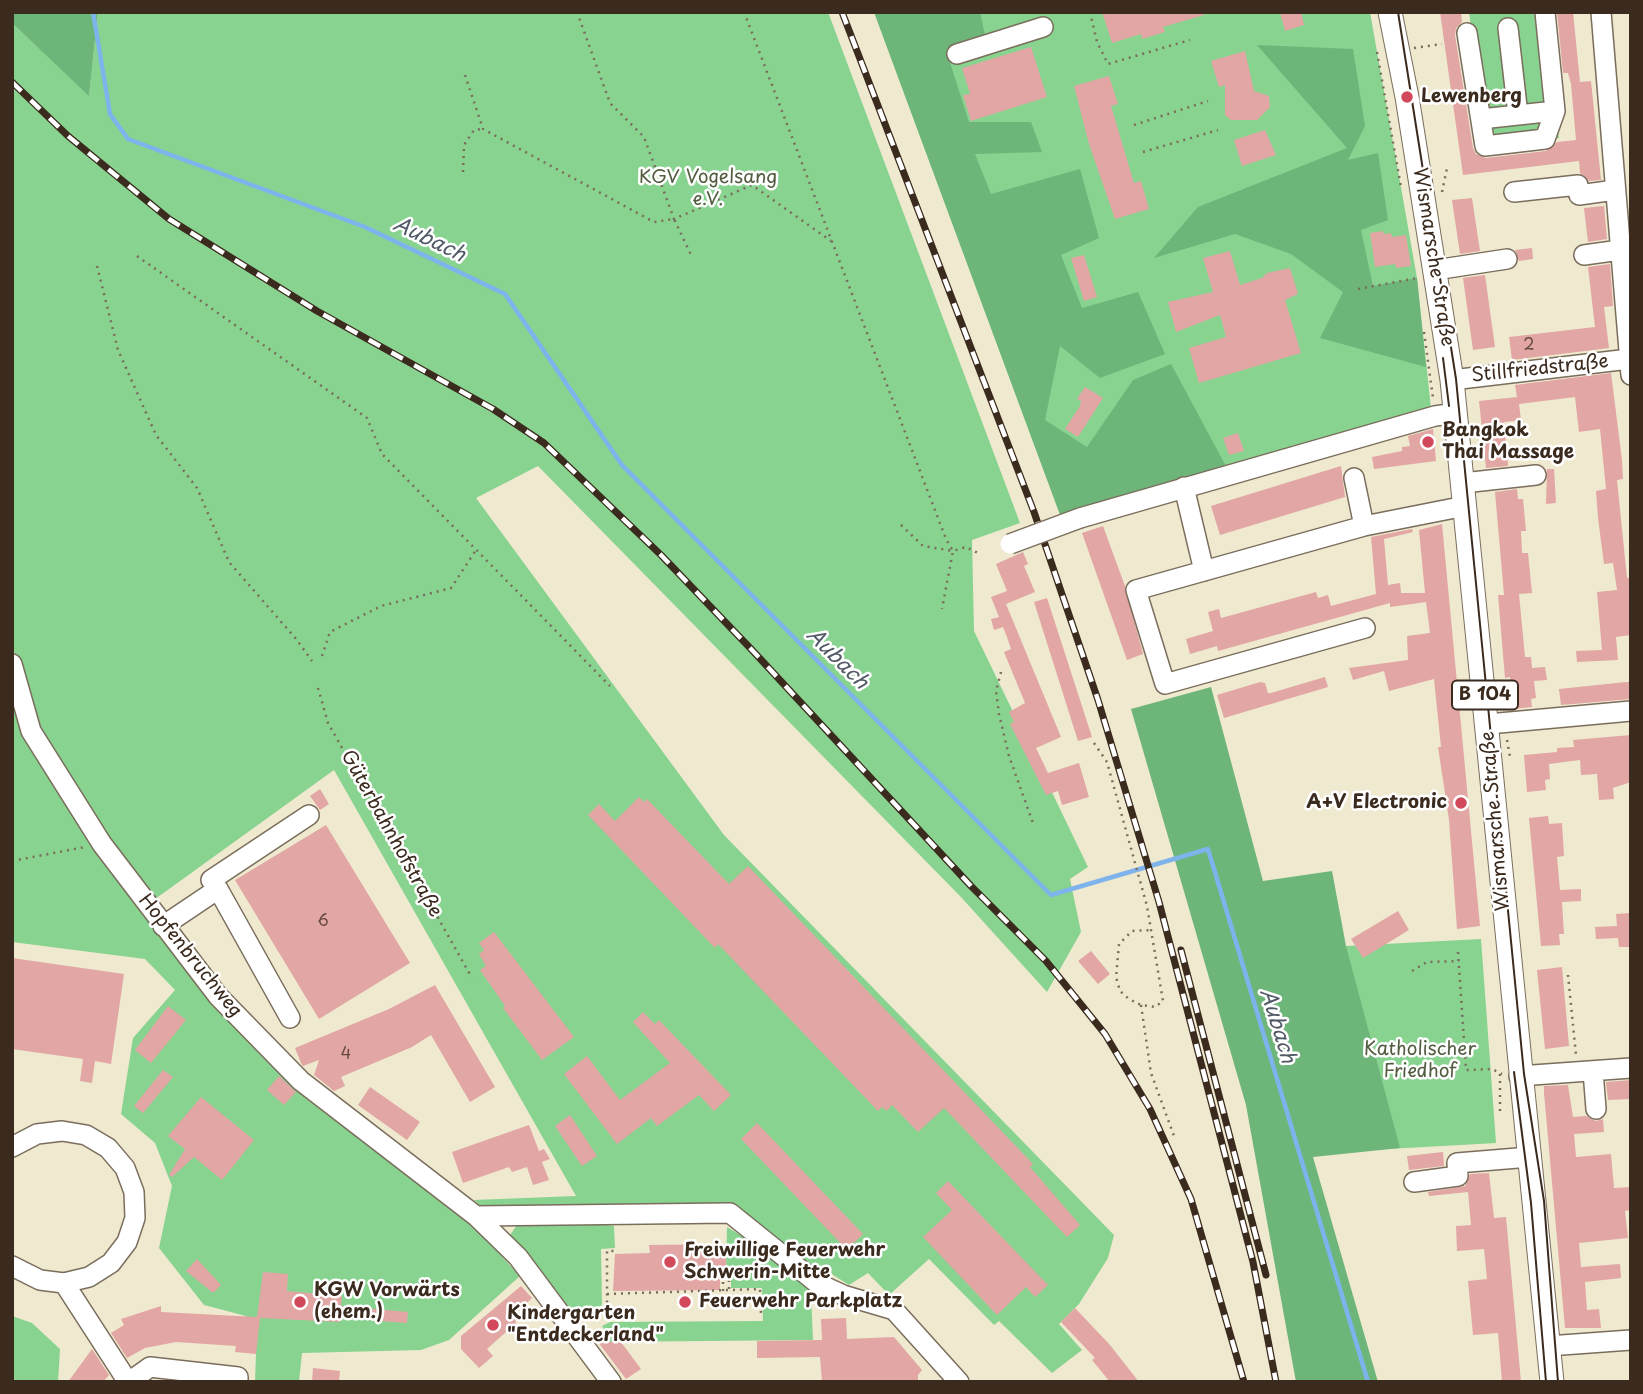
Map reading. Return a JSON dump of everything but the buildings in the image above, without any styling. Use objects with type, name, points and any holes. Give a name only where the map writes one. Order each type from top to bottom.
[{"type":"main road","name":"Wismarsche Straße","points":[[1390,12],[1387,52],[1407,97],[1426,274],[1452,380],[1445,415],[1464,494],[1488,724],[1509,1075],[1530,1157],[1552,1382]]},
{"type":"street","points":[[1467,33],[1485,146],[1545,139],[1555,111],[1545,12]]},
{"type":"street","points":[[1601,12],[1630,367]]},
{"type":"street","points":[[957,54],[1043,27]]},
{"type":"street","points":[[1508,28],[1518,115]]},
{"type":"street","points":[[1481,119],[1555,111]]},
{"type":"street","points":[[1514,192],[1578,185],[1579,195],[1615,190]]},
{"type":"street","points":[[1584,255],[1620,250]]},
{"type":"street","points":[[1426,274],[1507,259]]},
{"type":"street","name":"Stillfriedstraße","points":[[1452,380],[1630,367]]},
{"type":"street","points":[[1010,544],[1080,518],[1445,415]]},
{"type":"street","points":[[1365,628],[1165,684],[1136,590],[1536,475]]},
{"type":"street","points":[[1354,478],[1364,526]]},
{"type":"street","points":[[1184,488],[1204,571]]},
{"type":"street","name":"Hopfenbruchweg","points":[[12,664],[31,732],[102,844],[218,996],[301,1081],[476,1216],[518,1257],[611,1382]]},
{"type":"street","points":[[1488,724],[1631,711]]},
{"type":"street","points":[[290,1018],[211,880],[309,815]]},
{"type":"street","points":[[163,926],[218,889]]},
{"type":"street","points":[[1509,1075],[1631,1068]]},
{"type":"street","points":[[1585,1072],[1596,1109]]},
{"type":"street","points":[[12,1147],[37,1134],[62,1130],[86,1135],[108,1149],[125,1168],[134,1192],[135,1218],[127,1242],[111,1263],[89,1277],[64,1283],[40,1280],[12,1266]]},
{"type":"street","points":[[1414,1182],[1458,1176],[1457,1163],[1530,1157]]},
{"type":"street","points":[[476,1216],[730,1213],[817,1283],[843,1295],[894,1310],[959,1382]]},
{"type":"street","points":[[64,1283],[129,1382],[150,1367],[239,1377],[238,1382]]},
{"type":"street","points":[[1548,1346],[1631,1340]]},
{"type":"path","points":[[577,12],[610,103],[644,137],[674,219],[692,257]]},
{"type":"path","points":[[744,12],[946,539],[953,551],[942,609]]},
{"type":"path","points":[[1090,12],[1097,42],[1108,64],[1190,40]]},
{"type":"path","points":[[1403,199],[1387,52],[1442,44]]},
{"type":"path","points":[[465,75],[483,129]]},
{"type":"path","points":[[1134,125],[1208,101]]},
{"type":"path","points":[[463,172],[464,145],[474,130],[483,129],[654,222],[674,219],[752,185],[831,241]]},
{"type":"path","points":[[1143,152],[1218,130]]},
{"type":"path","points":[[137,257],[367,418],[382,454],[610,686]]},
{"type":"path","points":[[97,266],[118,351],[156,435],[197,488],[229,562],[298,640],[312,662]]},
{"type":"path","points":[[1358,289],[1426,274]]},
{"type":"path","points":[[1422,320],[1445,415]]},
{"type":"path","points":[[901,525],[923,546],[953,551],[966,547],[978,553]]},
{"type":"path","points":[[322,656],[331,632],[381,606],[451,588],[476,550]]},
{"type":"path","points":[[1001,673],[996,691],[999,714],[1009,756],[1034,826]]},
{"type":"path","name":"Güterbahnhofstraße","points":[[318,688],[328,723],[472,978]]},
{"type":"path","points":[[1094,743],[1107,762],[1147,906],[1152,930],[1163,1001],[1155,1007],[1141,1005],[1120,991],[1116,977],[1119,944],[1132,931],[1152,930]]},
{"type":"path","points":[[12,861],[102,844]]},
{"type":"path","points":[[1458,952],[1466,1070],[1492,1069],[1509,1075],[1500,1113]]},
{"type":"path","points":[[1412,971],[1427,962],[1459,961]]},
{"type":"path","points":[[1568,975],[1585,1072]]},
{"type":"path","points":[[1141,1005],[1151,1073],[1174,1136]]},
{"type":"path","points":[[577,1324],[593,1311],[607,1306],[607,1251],[615,1251]]},
{"type":"path","points":[[729,1273],[729,1290]]},
{"type":"path","points":[[720,1278],[723,1292]]},
{"type":"path","points":[[607,1294],[760,1289],[761,1314]]},
{"type":"green space","points":[[12,12],[98,12],[89,96],[12,23]]},
{"type":"green space","name":"KGV Vogelsang e.V.","points":[[98,12],[828,12],[1020,523],[972,540],[974,631],[1088,867],[1070,879],[1081,932],[1047,992],[960,896],[538,466],[476,498],[724,835],[1114,1235],[1108,1258],[1079,1304],[1059,1324],[1082,1350],[1052,1373],[999,1321],[994,1325],[929,1259],[889,1295],[868,1273],[849,1285],[827,1271],[822,1278],[736,1208],[488,1212],[474,1200],[576,1196],[334,770],[151,902],[34,721],[12,644],[12,23],[89,95]]},
{"type":"green space","points":[[874,12],[1370,12],[1417,278],[1431,408],[1062,520]]},
{"type":"green space","points":[[874,12],[980,12],[985,35],[947,53],[969,122],[1031,122],[1042,152],[975,154],[991,194],[1080,169],[1099,238],[1061,255],[1082,308],[1138,292],[1165,354],[1100,378],[1060,346],[1045,420],[1087,447],[1133,380],[1171,364],[1228,470],[1062,520]]},
{"type":"green space","points":[[1469,12],[1545,12],[1559,138],[1488,148]]},
{"type":"green space","points":[[1257,45],[1353,49],[1365,126],[1348,160],[1378,153],[1388,220],[1361,230],[1373,286],[1417,278],[1426,367],[1320,338],[1343,292],[1291,254],[1235,234],[1154,258],[1198,207],[1347,148]]},
{"type":"green space","points":[[12,664],[31,732],[212,1003],[309,1101],[469,1221],[520,1276],[449,1340],[421,1350],[302,1353],[299,1382],[255,1382],[256,1354],[245,1333],[246,1316],[204,1305],[159,1248],[172,1186],[155,1143],[121,1114],[133,1038],[175,990],[145,959],[12,942]]},
{"type":"green space","points":[[1211,687],[1263,881],[1332,871],[1346,946],[1400,1148],[1313,1157],[1378,1382],[1296,1382],[1246,1105],[1131,709]]},
{"type":"green space","name":"Katholischer Friedhof","points":[[1481,939],[1496,1143],[1352,1151],[1346,946]]},
{"type":"green space","points":[[607,1218],[607,1225],[614,1226],[615,1248],[601,1249],[602,1305],[577,1320],[510,1235],[517,1225]]},
{"type":"green space","points":[[727,1227],[773,1255],[814,1288],[811,1293],[813,1340],[596,1340],[607,1333],[602,1326],[610,1322],[763,1321],[762,1288],[731,1288],[731,1271],[726,1271]]},
{"type":"green space","points":[[12,1316],[32,1323],[60,1349],[58,1382],[12,1382]]},
{"type":"waterway","name":"Aubach","points":[[93,12],[110,114],[128,139],[365,227],[505,294],[622,465],[1051,895],[1208,849],[1368,1382]]},
{"type":"tram line","points":[[1398,12],[1456,379],[1524,1074],[1544,1201],[1558,1382]]},
{"type":"tram line","points":[[1443,358],[1449,406]]},
{"type":"tram line","points":[[1514,1072],[1531,1203],[1546,1382]]},
{"type":"railway","points":[[842,12],[1034,512],[1098,700],[1159,902],[1253,1262],[1276,1382]]},
{"type":"railway","points":[[12,82],[68,136],[169,219],[317,311],[493,409],[544,443],[661,555],[752,650],[971,886],[1046,961],[1105,1034],[1150,1109],[1191,1199],[1244,1382]]},
{"type":"railway","points":[[1181,950],[1266,1275]]},
{"type":"place","name":"Lewenberg","points":[[1407,97]]},
{"type":"place","name":"Bangkok Thai Massage","points":[[1428,442]]},
{"type":"place","name":"A+V Electronic","points":[[1461,803]]},
{"type":"place","name":"Freiwillige Feuerwehr Schwerin-Mitte","points":[[670,1262]]},
{"type":"place","name":"KGW Vorwärts (ehem.)","points":[[300,1302]]},
{"type":"place","name":"Feuerwehr Parkplatz","points":[[685,1302]]},
{"type":"place","name":"Kindergarten \"Entdeckerland\"","points":[[493,1325]]}]
